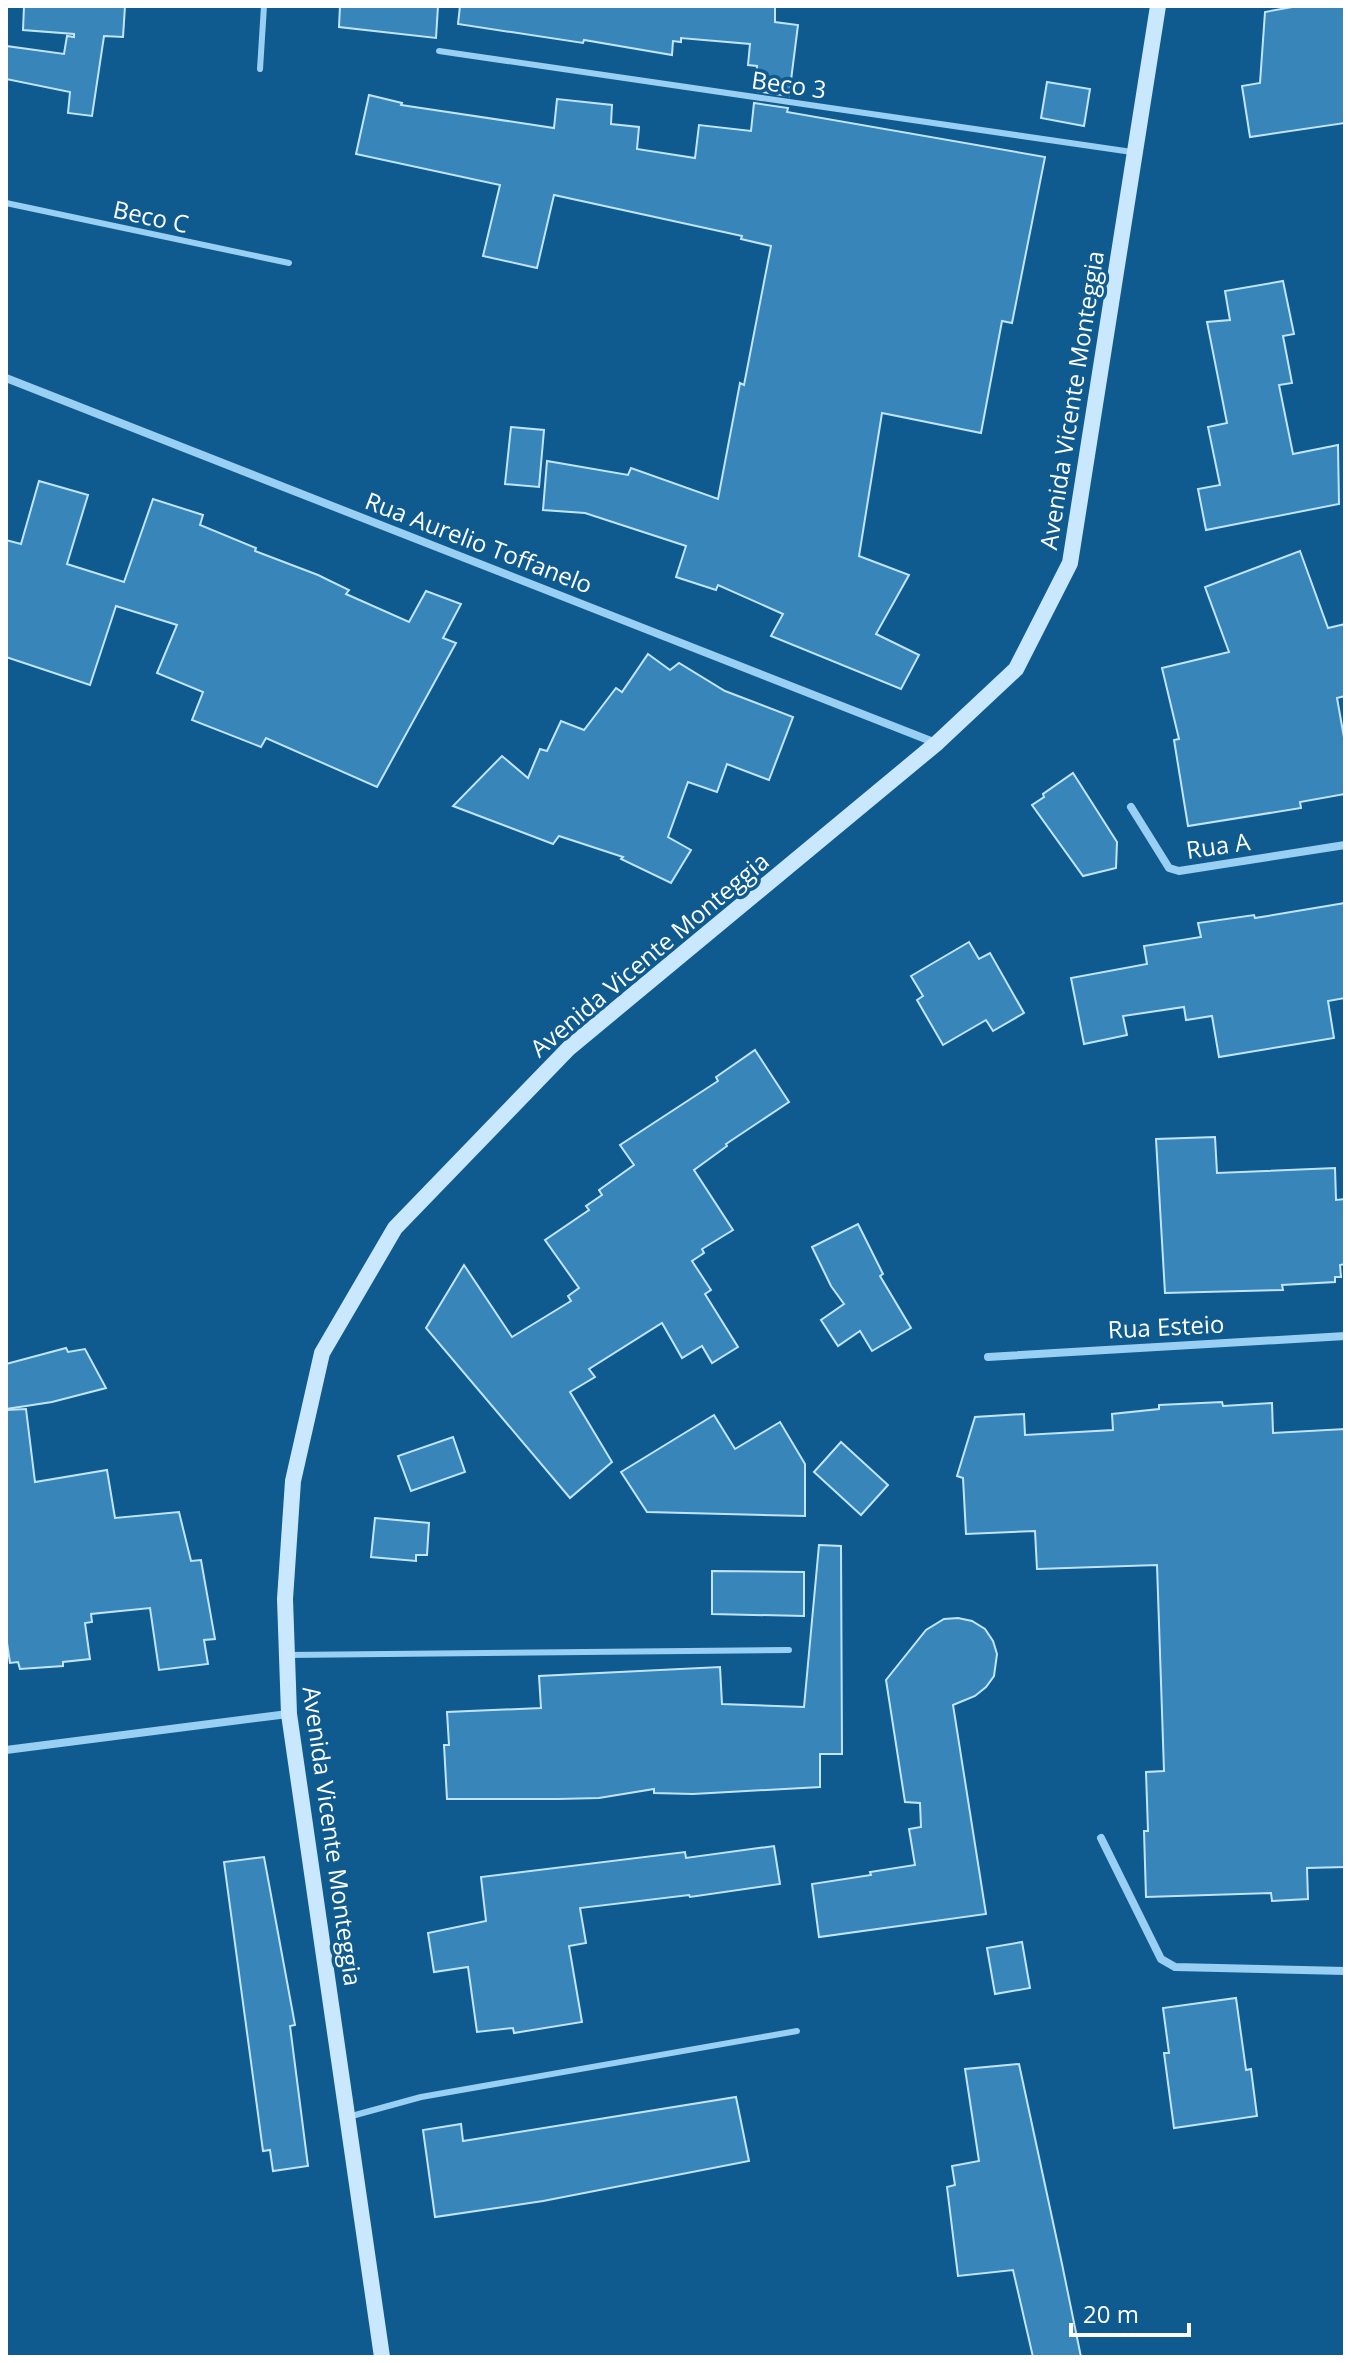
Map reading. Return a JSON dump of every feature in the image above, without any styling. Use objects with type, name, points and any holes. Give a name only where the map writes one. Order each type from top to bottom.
[{"type":"main road","name":"Avenida Vicente Monteggia","points":[[382,2357],[289,1714],[285,1599],[293,1481],[322,1353],[395,1228],[569,1048],[937,743],[1016,669],[1070,563],[1158,6]]},
{"type":"street","name":"Rua Aurelio Toffanelo","points":[[6,378],[937,743]]},
{"type":"street","name":"Rua A","points":[[1131,807],[1169,868],[1179,871],[1345,845]]},
{"type":"street","name":"Rua Esteio","points":[[988,1357],[1345,1336]]},
{"type":"street","points":[[6,1750],[289,1714]]},
{"type":"street","points":[[1101,1838],[1161,1959],[1175,1967],[1345,1971]]},
{"type":"lane","points":[[260,69],[264,6]]},
{"type":"lane","name":"Beco 3","points":[[439,51],[1134,153]]},
{"type":"lane","name":"Beco C","points":[[6,203],[289,263]]},
{"type":"lane","points":[[287,1655],[789,1650]]},
{"type":"lane","points":[[348,2117],[421,2097],[797,2031]]},
{"type":"building","points":[[24,6],[125,6],[123,37],[104,36],[92,116],[68,113],[70,92],[6,79],[6,46],[64,54],[67,36],[74,37],[74,34],[23,30]]},
{"type":"building","points":[[340,6],[438,6],[436,38],[339,27]]},
{"type":"building","points":[[460,6],[775,6],[775,22],[798,25],[789,96],[755,91],[757,66],[748,65],[750,44],[681,38],[681,42],[673,41],[672,55],[458,24]]},
{"type":"building","points":[[1298,6],[1345,6],[1345,123],[1250,137],[1242,86],[1260,83],[1265,12]]},
{"type":"building","points":[[1047,82],[1090,89],[1084,126],[1041,118]]},
{"type":"building","points":[[369,95],[401,105],[554,128],[557,99],[612,105],[611,124],[639,127],[637,149],[695,158],[699,125],[751,131],[754,103],[788,108],[787,112],[1045,157],[1012,323],[1002,321],[981,433],[882,413],[859,556],[909,575],[876,634],[919,655],[901,689],[771,636],[783,614],[718,585],[716,590],[676,577],[686,546],[585,513],[543,510],[547,461],[628,475],[631,468],[718,499],[771,246],[741,239],[742,236],[554,195],[537,268],[483,256],[500,185],[356,154]]},
{"type":"building","points":[[1283,281],[1294,334],[1283,336],[1292,383],[1279,385],[1293,454],[1338,445],[1339,504],[1206,530],[1198,489],[1220,485],[1208,427],[1227,423],[1207,322],[1230,320],[1225,291]]},
{"type":"building","points":[[511,427],[544,430],[539,487],[505,484]]},
{"type":"building","points":[[39,481],[88,495],[67,564],[124,582],[153,499],[203,515],[200,525],[256,548],[255,551],[318,575],[349,590],[346,594],[409,622],[426,591],[461,604],[443,638],[456,643],[377,787],[266,738],[261,747],[192,720],[203,692],[157,673],[177,625],[116,606],[90,685],[6,657],[6,540],[21,544]]},
{"type":"building","points":[[1300,551],[1328,628],[1345,624],[1345,696],[1337,698],[1345,743],[1345,794],[1300,802],[1301,808],[1188,826],[1174,740],[1179,739],[1162,668],[1229,652],[1205,587]]},
{"type":"building","points":[[648,654],[670,670],[679,663],[725,691],[793,717],[769,780],[727,764],[717,792],[688,782],[668,837],[691,850],[671,883],[621,859],[623,857],[559,836],[553,844],[453,806],[502,756],[528,778],[540,749],[547,751],[561,721],[584,730],[616,688],[622,692]]},
{"type":"building","points":[[1073,773],[1117,842],[1116,868],[1083,876],[1032,805]]},
{"type":"building","points":[[1345,903],[1345,998],[1328,1001],[1334,1038],[1219,1057],[1212,1016],[1186,1020],[1184,1007],[1123,1016],[1127,1035],[1084,1044],[1071,978],[1147,964],[1144,946],[1201,937],[1198,923],[1254,915],[1255,918]]},
{"type":"building","points":[[969,942],[979,959],[990,953],[1024,1013],[993,1031],[986,1020],[943,1045],[917,1000],[923,996],[911,976]]},
{"type":"building","points":[[755,1050],[789,1102],[726,1144],[694,1170],[733,1230],[702,1249],[704,1253],[692,1261],[711,1290],[705,1294],[738,1347],[712,1363],[702,1346],[682,1358],[662,1323],[589,1369],[595,1377],[570,1392],[612,1462],[570,1498],[426,1328],[464,1265],[512,1337],[571,1301],[568,1296],[579,1288],[545,1240],[589,1210],[586,1206],[602,1195],[599,1190],[634,1165],[620,1145],[718,1081],[716,1077]]},
{"type":"building","points":[[1215,1137],[1217,1173],[1335,1168],[1336,1200],[1345,1199],[1345,1264],[1340,1265],[1341,1277],[1335,1277],[1335,1282],[1282,1285],[1283,1290],[1165,1293],[1156,1139]]},
{"type":"building","points":[[858,1224],[883,1274],[880,1276],[911,1328],[872,1351],[860,1331],[838,1346],[821,1320],[844,1304],[831,1286],[812,1247]]},
{"type":"building","points":[[66,1348],[68,1352],[85,1349],[106,1388],[52,1402],[6,1409],[6,1364]]},
{"type":"building","points":[[1222,1402],[1223,1406],[1272,1403],[1273,1433],[1345,1429],[1345,1867],[1307,1868],[1308,1899],[1272,1901],[1271,1893],[1146,1897],[1146,1772],[1164,1771],[1157,1565],[1037,1569],[1035,1531],[966,1534],[963,1478],[957,1476],[975,1417],[1024,1414],[1025,1435],[1113,1430],[1112,1414],[1159,1409],[1159,1405]]},
{"type":"building","points":[[26,1409],[35,1482],[107,1470],[115,1518],[179,1512],[191,1561],[201,1560],[215,1639],[204,1640],[208,1664],[159,1670],[150,1608],[91,1614],[92,1622],[85,1623],[90,1659],[63,1662],[63,1666],[20,1669],[18,1662],[10,1663],[6,1636],[6,1410]]},
{"type":"building","points":[[714,1415],[735,1449],[780,1422],[805,1464],[805,1516],[647,1512],[621,1472]]},
{"type":"building","points":[[453,1437],[465,1472],[411,1491],[398,1456]]},
{"type":"building","points":[[841,1442],[888,1485],[861,1515],[814,1472]]},
{"type":"building","points":[[375,1518],[429,1523],[427,1555],[416,1555],[416,1561],[371,1557]]},
{"type":"building","points":[[819,1545],[841,1546],[842,1754],[820,1754],[820,1787],[693,1794],[654,1793],[654,1789],[599,1798],[447,1799],[444,1745],[449,1745],[447,1712],[541,1708],[539,1676],[720,1667],[722,1704],[804,1707]]},
{"type":"building","points":[[712,1571],[804,1572],[804,1616],[712,1614]]},
{"type":"building","points":[[944,1619],[972,1621],[985,1629],[997,1654],[994,1676],[986,1687],[975,1696],[953,1705],[986,1914],[819,1937],[812,1884],[915,1865],[909,1829],[921,1827],[920,1803],[905,1802],[886,1680],[926,1630]]},
{"type":"building","points":[[774,1846],[780,1884],[580,1908],[586,1943],[569,1946],[582,2022],[514,2033],[513,2028],[477,2032],[468,1967],[434,1972],[428,1933],[486,1921],[481,1877],[685,1852],[686,1858]]},
{"type":"building","points":[[264,1857],[295,2025],[290,2026],[308,2166],[273,2171],[270,2150],[263,2151],[224,1862]]},
{"type":"building","points":[[1022,1942],[1030,1988],[995,1994],[987,1948]]},
{"type":"building","points":[[1236,1998],[1246,2070],[1251,2069],[1257,2116],[1174,2128],[1164,2053],[1169,2053],[1163,2008]]},
{"type":"building","points":[[1019,2064],[1081,2357],[1033,2357],[1013,2270],[958,2276],[947,2187],[955,2185],[952,2166],[979,2161],[965,2069]]},
{"type":"building","points":[[736,2097],[749,2161],[543,2201],[435,2217],[423,2130],[461,2124],[463,2141]]}]
